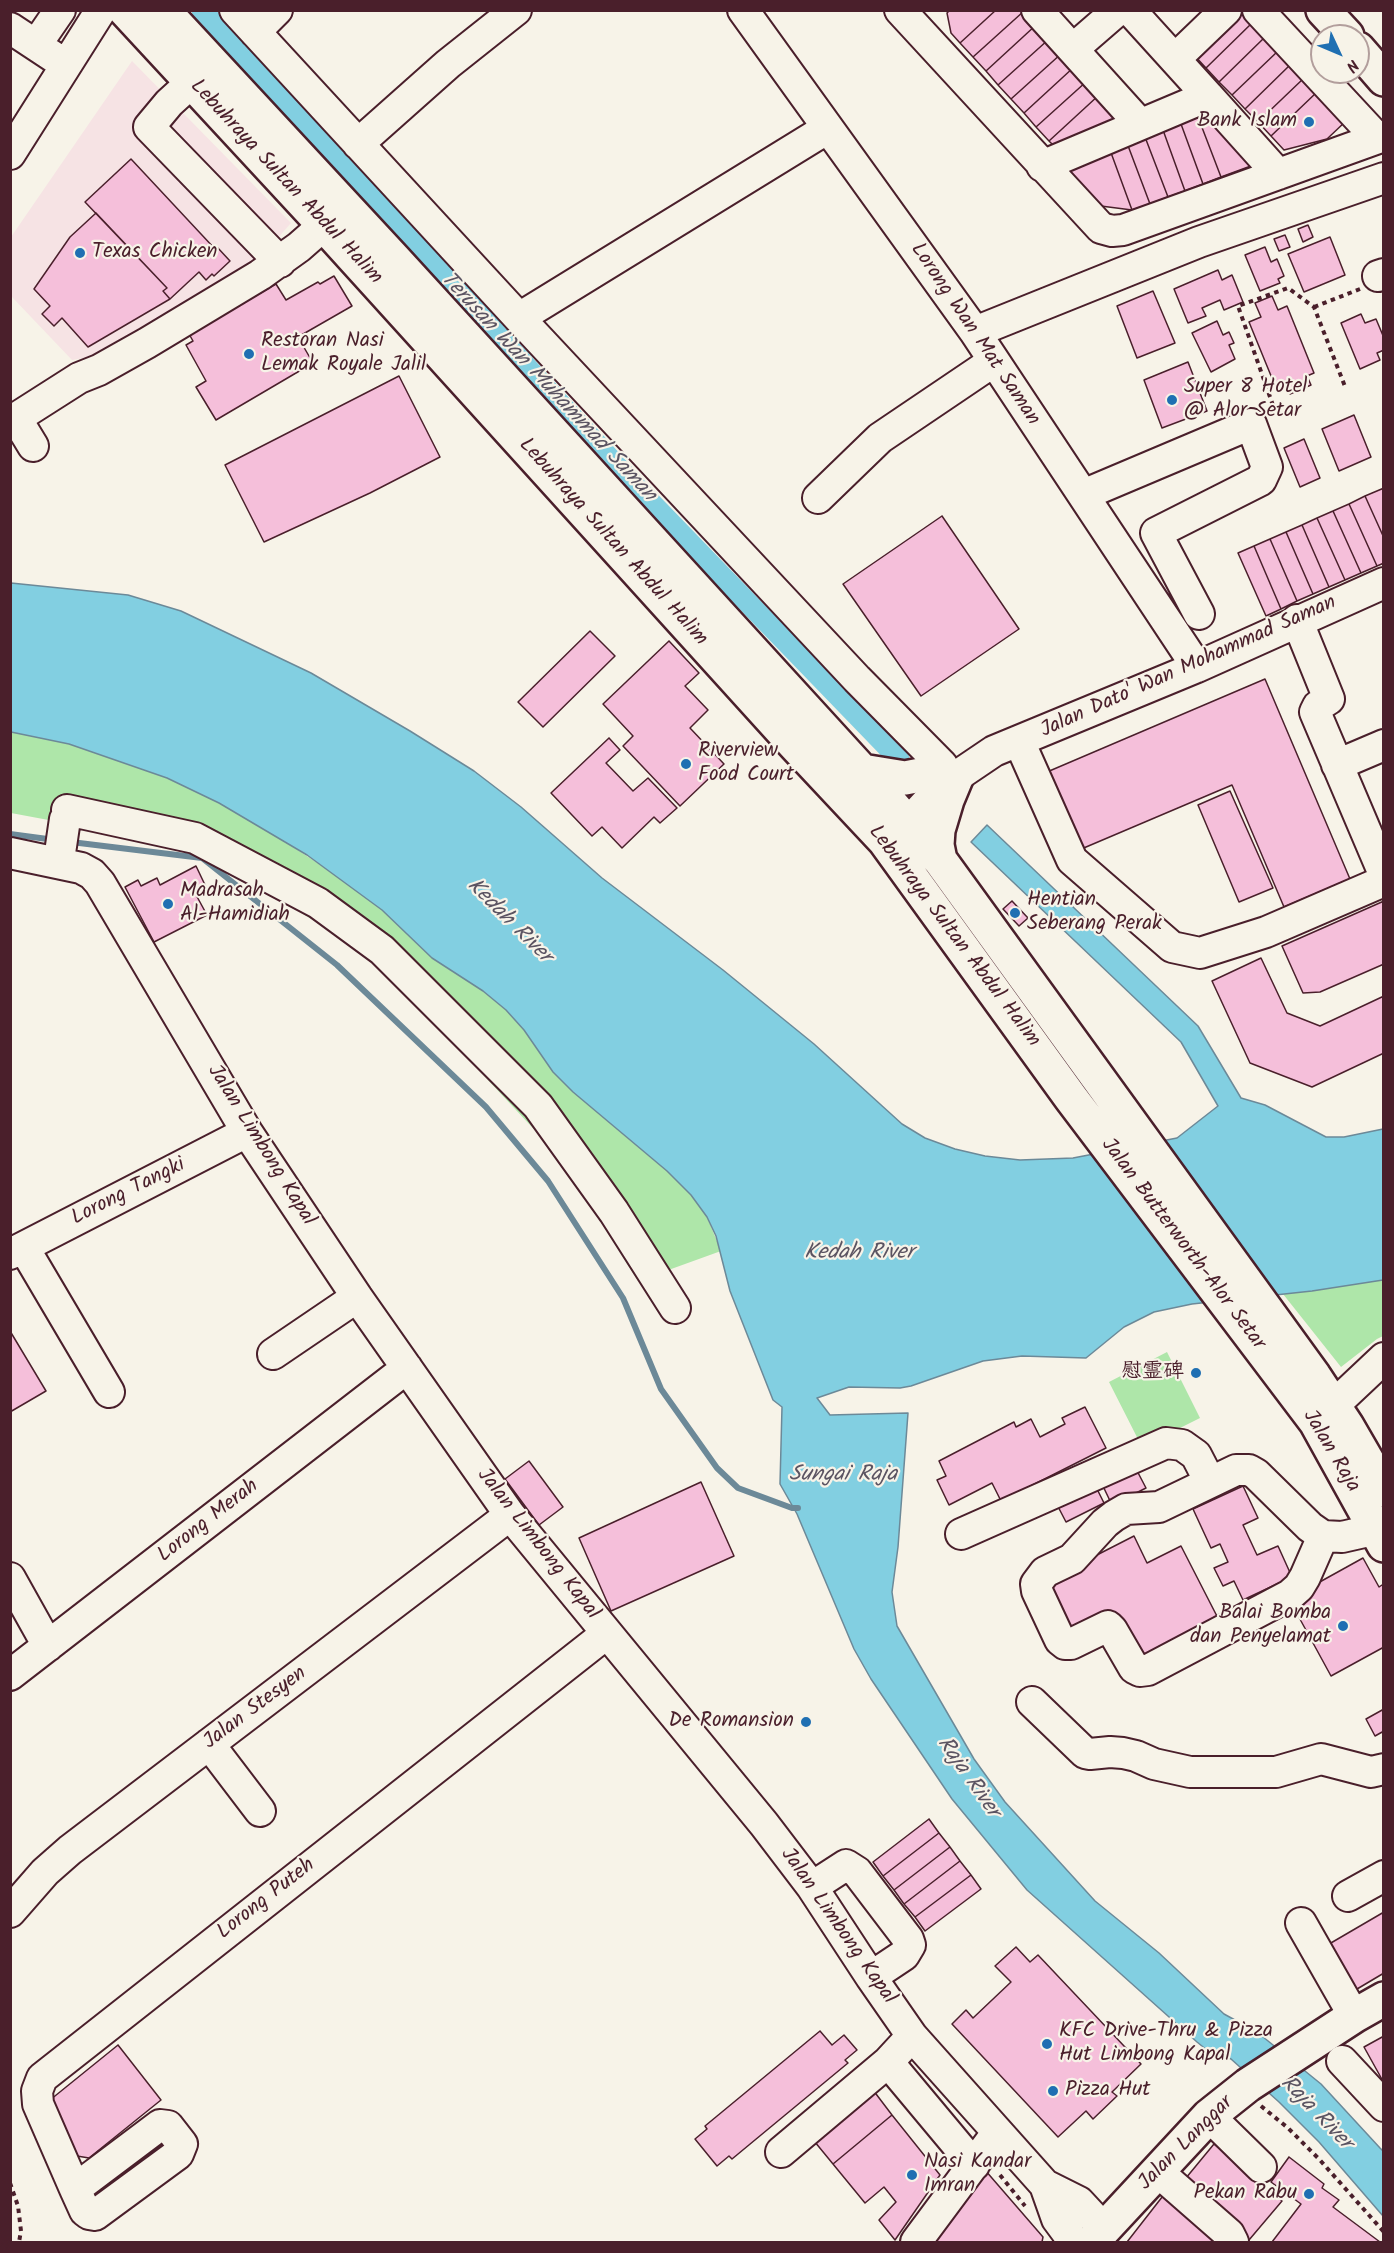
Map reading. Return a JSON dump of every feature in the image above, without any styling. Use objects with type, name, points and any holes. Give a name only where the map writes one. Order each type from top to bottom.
[{"type":"main road","name":"Lebuhraya Sultan Abdul Halim","points":[[125,10],[324,225],[779,727],[889,824],[940,860],[1098,1078]]},
{"type":"main road","name":"Lebuhraya Sultan Abdul Halim","points":[[163,10],[862,771],[889,824],[1071,1098]]},
{"type":"main road","points":[[1323,10],[1336,24]]},
{"type":"main road","points":[[1370,63],[1383,79]]},
{"type":"main road","points":[[862,771],[905,778],[943,772],[947,800],[938,830],[940,860]]},
{"type":"main road","name":"Jalan Butterworth-Alor Setar","points":[[1098,1078],[1303,1384]]},
{"type":"main road","name":"Jalan Butterworth-Alor Setar","points":[[1071,1098],[1303,1384]]},
{"type":"main road","name":"Jalan Raja","points":[[1303,1384],[1325,1413],[1365,1455],[1383,1490]]},
{"type":"main road","name":"Jalan Raja","points":[[1325,1413],[1380,1532]]},
{"type":"main road","name":"Jalan Langgar","points":[[1098,2236],[1209,2116],[1245,2087],[1294,2054],[1383,1999]]},
{"type":"street","points":[[36,45],[60,10]]},
{"type":"street","points":[[10,154],[101,10]]},
{"type":"street","points":[[278,10],[245,21],[943,772]]},
{"type":"street","points":[[358,144],[448,64],[516,10]]},
{"type":"street","name":"Lorong Wan Mat Saman","points":[[743,10],[975,332],[1197,667]]},
{"type":"street","points":[[1073,50],[1118,10]]},
{"type":"street","points":[[1130,10],[1278,174]]},
{"type":"street","points":[[1174,59],[1226,10]]},
{"type":"street","points":[[907,13],[1042,166],[1101,228],[1112,231],[1123,230],[1380,137],[1258,10]]},
{"type":"street","points":[[1043,13],[1140,124]]},
{"type":"street","points":[[10,28],[66,65]]},
{"type":"street","points":[[192,82],[149,126],[280,262]]},
{"type":"street","points":[[1042,166],[1208,96]]},
{"type":"street","points":[[519,318],[828,128]]},
{"type":"street","points":[[975,332],[1199,242],[1383,178]]},
{"type":"street","points":[[33,446],[14,420],[79,378],[99,370],[147,343],[280,262],[324,225]]},
{"type":"street","points":[[818,498],[880,438],[993,361]]},
{"type":"street","points":[[1083,495],[1263,419],[1267,467],[1260,480],[1156,533],[1199,614]]},
{"type":"street","points":[[1133,569],[1166,551]]},
{"type":"street","name":"Jalan Dato' Wan Mohammad Saman","points":[[889,824],[931,798],[943,772],[1197,667],[1383,583]]},
{"type":"street","points":[[1297,620],[1329,699],[1318,706],[1315,712],[1383,874]]},
{"type":"street","points":[[1337,765],[1383,745]]},
{"type":"street","points":[[1007,746],[1071,860],[1173,947],[1200,953],[1266,932],[1383,881]]},
{"type":"street","points":[[10,853],[71,860],[66,815],[195,838],[318,903],[382,950],[538,1106],[614,1212],[675,1308]]},
{"type":"street","name":"Jalan Limbong Kapal","points":[[71,860],[92,874],[100,883],[247,1132],[357,1297],[510,1515],[764,1824],[812,1887],[871,1977],[907,2017],[985,2150],[1079,2202],[1098,2236]]},
{"type":"street","name":"Lorong Tangki","points":[[17,1251],[247,1132]]},
{"type":"street","points":[[17,1251],[109,1392]]},
{"type":"street","points":[[273,1354],[357,1297]]},
{"type":"street","points":[[1325,1413],[1383,1358]]},
{"type":"street","name":"Lorong Merah","points":[[10,1675],[407,1368]]},
{"type":"street","points":[[961,1534],[1166,1443],[1182,1445],[1196,1455],[1210,1482]]},
{"type":"street","points":[[1323,1536],[1302,1582],[1290,1594],[1148,1670],[1140,1671],[1134,1668],[1108,1626],[1071,1644],[1065,1644],[1060,1640],[1036,1591],[1036,1584],[1045,1572],[1072,1559],[1114,1516],[1126,1509],[1159,1507],[1236,1470],[1250,1470],[1310,1527],[1323,1536],[1342,1537],[1364,1532],[1380,1532]]},
{"type":"street","name":"Jalan Stesyen","points":[[10,1912],[45,1872],[70,1850],[510,1515]]},
{"type":"street","points":[[10,1578],[48,1646]]},
{"type":"street","name":"Lorong Puteh","points":[[80,2200],[38,2104],[37,2091],[42,2078],[606,1634]]},
{"type":"street","points":[[1032,1702],[1084,1753],[1123,1753],[1154,1764],[1190,1772],[1276,1772],[1321,1759],[1371,1772],[1383,1769]]},
{"type":"street","points":[[209,1744],[260,1811]]},
{"type":"street","points":[[812,1887],[846,1865],[857,1872],[908,1939],[910,1945],[904,1955],[871,1977]]},
{"type":"street","points":[[1348,1896],[1383,1876]]},
{"type":"street","points":[[1301,1923],[1354,2016]]},
{"type":"street","points":[[781,2152],[888,2062],[907,2017]]},
{"type":"street","points":[[1342,2061],[1383,2104]]},
{"type":"street","points":[[888,2062],[985,2150],[916,2242]]},
{"type":"street","points":[[1209,2116],[1261,2168]]},
{"type":"street","points":[[1157,2171],[1229,2234],[1233,2242]]},
{"type":"street","name":"Jalan Limbong Kapal","points":[[1045,2185],[1057,2219],[1074,2242]]},
{"type":"path","points":[[1314,307],[1376,278]]},
{"type":"path","points":[[1263,419],[1238,306],[1288,288],[1314,307],[1346,389]]},
{"type":"path","points":[[1245,2087],[1320,2159],[1383,2232]]},
{"type":"path","points":[[985,2150],[1031,2214]]},
{"type":"path","points":[[10,2183],[18,2206],[21,2231],[19,2242]]},
{"type":"shaded area","points":[[132,61],[291,223],[247,273],[95,356],[72,360],[11,296],[11,237]]},
{"type":"green space","points":[[11,732],[69,744],[167,778],[264,828],[348,883],[382,910],[432,958],[483,991],[506,1010],[524,1030],[553,1072],[573,1092],[692,1195],[707,1217],[721,1251],[638,1281],[559,1156],[372,956],[193,847],[11,813]]},
{"type":"green space","points":[[1383,1280],[1383,1336],[1341,1367],[1283,1294]]},
{"type":"green space","points":[[1167,1352],[1200,1418],[1142,1447],[1109,1382]]},
{"type":"water","name":"Kedah River","points":[[11,583],[128,595],[181,611],[311,673],[410,731],[474,771],[521,807],[602,878],[723,970],[814,1044],[902,1124],[925,1138],[955,1149],[985,1156],[1020,1160],[1073,1158],[1177,1138],[1218,1106],[1181,1042],[971,842],[987,825],[1198,1026],[1241,1098],[1265,1105],[1326,1137],[1344,1137],[1383,1129],[1383,1280],[1312,1291],[1192,1304],[1154,1312],[1124,1327],[1086,1358],[1022,1356],[983,1361],[911,1386],[900,1388],[849,1387],[817,1398],[830,1415],[908,1413],[898,1547],[892,1592],[897,1626],[974,1759],[1005,1802],[1095,1901],[1159,1953],[1224,2014],[1257,2032],[1321,2084],[1384,2152],[1383,2216],[1319,2142],[1279,2102],[1231,2059],[1208,2051],[1197,2042],[1027,1890],[952,1799],[871,1679],[854,1649],[797,1514],[780,1484],[782,1407],[773,1400],[730,1291],[716,1236],[707,1217],[691,1195],[667,1171],[573,1092],[553,1072],[524,1030],[506,1010],[483,991],[432,958],[382,910],[307,855],[219,803],[167,778],[69,744],[11,732]]},
{"type":"building","points":[[950,10],[996,10],[960,43],[951,33],[947,13]]},
{"type":"building","points":[[996,10],[1024,11],[973,57],[960,43]]},
{"type":"building","points":[[1240,10],[1252,23],[1206,68],[1193,54]]},
{"type":"building","points":[[1024,11],[1036,25],[986,71],[973,57]]},
{"type":"building","points":[[1252,23],[1265,37],[1219,82],[1206,68]]},
{"type":"building","points":[[1036,25],[1049,39],[998,85],[986,71]]},
{"type":"building","points":[[1265,37],[1278,51],[1232,95],[1219,82]]},
{"type":"building","points":[[1049,39],[1062,53],[1011,99],[998,85]]},
{"type":"building","points":[[1278,51],[1291,64],[1245,109],[1232,95]]},
{"type":"building","points":[[1062,53],[1074,67],[1024,113],[1011,99]]},
{"type":"building","points":[[1291,64],[1304,78],[1258,122],[1245,109]]},
{"type":"building","points":[[1074,67],[1087,81],[1036,127],[1024,113]]},
{"type":"building","points":[[1304,78],[1317,92],[1271,136],[1258,122]]},
{"type":"building","points":[[1087,81],[1099,95],[1049,141],[1036,127]]},
{"type":"building","points":[[1317,92],[1346,121],[1327,139],[1284,150],[1271,136]]},
{"type":"building","points":[[1099,95],[1126,123],[1057,149],[1049,141]]},
{"type":"building","points":[[1208,113],[1259,163],[1221,177],[1198,117]]},
{"type":"building","points":[[1198,117],[1221,177],[1203,184],[1181,124]]},
{"type":"building","points":[[1181,124],[1203,184],[1185,191],[1163,130]]},
{"type":"building","points":[[1163,130],[1185,191],[1168,197],[1145,137]]},
{"type":"building","points":[[1145,137],[1168,197],[1150,204],[1127,143]]},
{"type":"building","points":[[1127,143],[1150,204],[1132,210],[1110,150]]},
{"type":"building","points":[[1110,150],[1132,210],[1093,205],[1060,169]]},
{"type":"building","points":[[131,159],[215,249],[217,247],[230,261],[214,276],[212,274],[206,280],[199,272],[170,299],[163,291],[167,288],[85,202]]},
{"type":"building","points":[[96,213],[167,288],[163,291],[170,299],[88,347],[62,318],[54,326],[42,314],[50,306],[34,289],[70,237]]},
{"type":"building","points":[[1308,225],[1313,237],[1303,242],[1298,229]]},
{"type":"building","points":[[1285,235],[1290,247],[1279,251],[1274,239]]},
{"type":"building","points":[[1330,237],[1345,275],[1304,292],[1288,254]]},
{"type":"building","points":[[1265,247],[1271,262],[1277,259],[1284,276],[1278,279],[1280,283],[1260,291],[1245,255]]},
{"type":"building","points":[[1218,270],[1222,280],[1232,275],[1243,302],[1224,310],[1220,300],[1202,308],[1206,316],[1188,323],[1174,289]]},
{"type":"building","name":"Restoran Nasi Lemak Royale Jalil","points":[[334,276],[352,306],[298,337],[313,363],[216,420],[196,387],[206,381],[186,345],[193,341],[189,334],[276,284],[286,300]]},
{"type":"building","points":[[1153,291],[1175,343],[1137,358],[1117,306]]},
{"type":"building","points":[[1272,296],[1278,310],[1287,306],[1314,373],[1307,376],[1311,385],[1290,394],[1285,385],[1276,388],[1249,322],[1261,317],[1255,303]]},
{"type":"building","points":[[1361,314],[1365,323],[1376,319],[1384,338],[1384,350],[1377,353],[1380,360],[1360,369],[1341,323]]},
{"type":"building","points":[[1217,321],[1223,335],[1229,332],[1234,343],[1229,345],[1235,359],[1211,372],[1192,333]]},
{"type":"building","points":[[1188,362],[1207,411],[1162,428],[1144,380]]},
{"type":"building","points":[[399,376],[440,457],[370,493],[264,542],[225,465]]},
{"type":"building","points":[[1354,415],[1371,457],[1339,471],[1322,429]]},
{"type":"building","points":[[1304,439],[1320,478],[1300,487],[1284,448]]},
{"type":"building","points":[[1384,488],[1384,538],[1365,496]]},
{"type":"building","points":[[1365,496],[1384,538],[1384,563],[1377,566],[1349,504]]},
{"type":"building","points":[[1349,504],[1377,566],[1361,573],[1333,511]]},
{"type":"building","points":[[1333,511],[1361,573],[1345,580],[1317,518]]},
{"type":"building","points":[[942,516],[1019,629],[921,696],[843,584]]},
{"type":"building","points":[[1317,518],[1345,580],[1329,587],[1302,525]]},
{"type":"building","points":[[1302,525],[1329,587],[1313,594],[1286,532]]},
{"type":"building","points":[[1286,532],[1313,594],[1297,601],[1270,539]]},
{"type":"building","points":[[1270,539],[1297,601],[1281,609],[1254,546]]},
{"type":"building","points":[[1254,546],[1281,609],[1266,616],[1238,553]]},
{"type":"building","points":[[590,631],[615,656],[543,727],[518,702]]},
{"type":"building","points":[[669,641],[699,673],[685,686],[708,710],[690,728],[724,764],[680,806],[623,746],[633,736],[603,704]]},
{"type":"building","points":[[1265,679],[1350,879],[1284,907],[1232,785],[1079,850],[1047,772]]},
{"type":"building","points":[[609,738],[620,750],[606,763],[633,791],[648,778],[677,808],[660,823],[654,817],[622,848],[602,827],[592,836],[551,793]]},
{"type":"building","points":[[1230,791],[1273,888],[1239,902],[1198,805]]},
{"type":"building","name":"Madrasah Al-Hamidiah","points":[[196,866],[206,887],[195,893],[207,915],[154,942],[125,887],[138,880],[141,886],[157,878],[160,885]]},
{"type":"building","name":"Hentian Seberang Perak","points":[[1012,901],[1028,918],[1019,926],[1003,909]]},
{"type":"building","points":[[1384,901],[1384,964],[1320,992],[1303,993],[1282,946]]},
{"type":"building","points":[[1261,958],[1287,1013],[1320,1026],[1384,996],[1384,1053],[1312,1087],[1250,1063],[1212,981]]},
{"type":"building","points":[[10,1331],[46,1391],[10,1412]]},
{"type":"building","points":[[1085,1407],[1106,1448],[1001,1501],[992,1483],[949,1505],[937,1480],[946,1476],[939,1461],[1014,1422],[1016,1427],[1031,1419],[1040,1437],[1065,1424],[1062,1418]]},
{"type":"building","points":[[529,1461],[563,1507],[539,1525],[505,1479]]},
{"type":"building","points":[[1134,1465],[1146,1488],[1112,1505],[1101,1482]]},
{"type":"building","points":[[1091,1477],[1104,1503],[1066,1522],[1053,1497]]},
{"type":"building","points":[[701,1482],[734,1556],[611,1611],[579,1538]]},
{"type":"building","points":[[1243,1486],[1258,1518],[1243,1525],[1257,1555],[1278,1546],[1292,1577],[1243,1600],[1234,1581],[1223,1586],[1214,1568],[1228,1562],[1220,1544],[1211,1548],[1193,1509]]},
{"type":"building","points":[[1134,1536],[1147,1563],[1181,1546],[1222,1626],[1145,1666],[1118,1614],[1074,1636],[1046,1581]]},
{"type":"building","name":"Balai Bomba dan Penyelamat","points":[[1363,1558],[1379,1587],[1382,1585],[1384,1587],[1384,1647],[1331,1676],[1289,1599]]},
{"type":"building","points":[[1384,1709],[1384,1731],[1375,1736],[1366,1719]]},
{"type":"building","points":[[929,1819],[939,1833],[883,1876],[873,1862]]},
{"type":"building","points":[[939,1833],[950,1847],[894,1890],[883,1876]]},
{"type":"building","points":[[950,1847],[960,1861],[904,1904],[894,1890]]},
{"type":"building","points":[[960,1861],[971,1875],[915,1917],[904,1904]]},
{"type":"building","points":[[971,1875],[981,1889],[925,1931],[915,1917]]},
{"type":"building","points":[[1384,1912],[1384,1973],[1352,1992],[1324,1947]]},
{"type":"building","name":"KFC Drive-Thru & Pizza Hut Limbong Kapal","points":[[1016,1947],[1030,1962],[1038,1955],[1141,2064],[1112,2092],[1117,2096],[1093,2119],[1086,2111],[1058,2137],[952,2024],[966,2010],[973,2018],[1011,1982],[995,1966]]},
{"type":"building","points":[[820,2031],[832,2045],[844,2035],[857,2050],[845,2060],[848,2063],[732,2159],[729,2156],[717,2166],[695,2139],[707,2129],[705,2126]]},
{"type":"building","points":[[1384,2036],[1384,2083],[1364,2047]]},
{"type":"building","points":[[118,2045],[161,2100],[89,2158],[65,2154],[50,2100]]},
{"type":"building","points":[[870,2086],[892,2115],[833,2164],[810,2136]]},
{"type":"building","points":[[892,2115],[940,2175],[895,2240],[879,2220],[896,2202],[884,2187],[865,2203],[833,2164]]},
{"type":"building","points":[[1214,2144],[1282,2201],[1249,2240],[1181,2184]]},
{"type":"building","name":"Pekan Rabu","points":[[1289,2157],[1324,2184],[1322,2188],[1339,2200],[1333,2207],[1380,2242],[1272,2242],[1301,2204],[1271,2182]]},
{"type":"building","points":[[985,2170],[1043,2237],[1042,2242],[931,2242]]},
{"type":"building","points":[[1166,2192],[1228,2242],[1127,2242]]},
{"type":"waterway","name":"Terusan Wan Muhammad Saman","points":[[202,10],[637,488],[899,759]]},
{"type":"waterway","points":[[10,834],[55,840]]},
{"type":"waterway","points":[[71,842],[202,858],[337,965],[486,1107],[548,1181],[623,1298],[661,1389],[717,1468],[738,1488],[792,1508],[798,1508]]},
{"type":"place","name":"Bank Islam","points":[[1309,122]]},
{"type":"place","name":"Texas Chicken","points":[[80,253]]},
{"type":"place","name":"Restoran Nasi Lemak Royale Jalil","points":[[249,354]]},
{"type":"place","name":"Super 8 Hotel @ Alor Setar","points":[[1172,400]]},
{"type":"place","name":"Riverview Food Court","points":[[686,764]]},
{"type":"place","name":"Madrasah Al-Hamidiah","points":[[168,904]]},
{"type":"place","name":"Hentian Seberang Perak","points":[[1015,913]]},
{"type":"place","name":"慰霊碑","points":[[1196,1373]]},
{"type":"place","name":"Balai Bomba dan Penyelamat","points":[[1343,1626]]},
{"type":"place","name":"De Romansion","points":[[806,1722]]},
{"type":"place","name":"KFC Drive-Thru & Pizza Hut Limbong Kapal","points":[[1047,2044]]},
{"type":"place","name":"Pizza Hut","points":[[1053,2091]]},
{"type":"place","name":"Nasi Kandar Imran","points":[[912,2175]]},
{"type":"place","name":"Pekan Rabu","points":[[1309,2194]]},
{"type":"water label","name":"Sungai Raja","points":[[843,1476]]},
{"type":"water label","name":"Raja River","points":[[967,1778]]},
{"type":"water label","name":"Raja River","points":[[1315,2114]]}]
